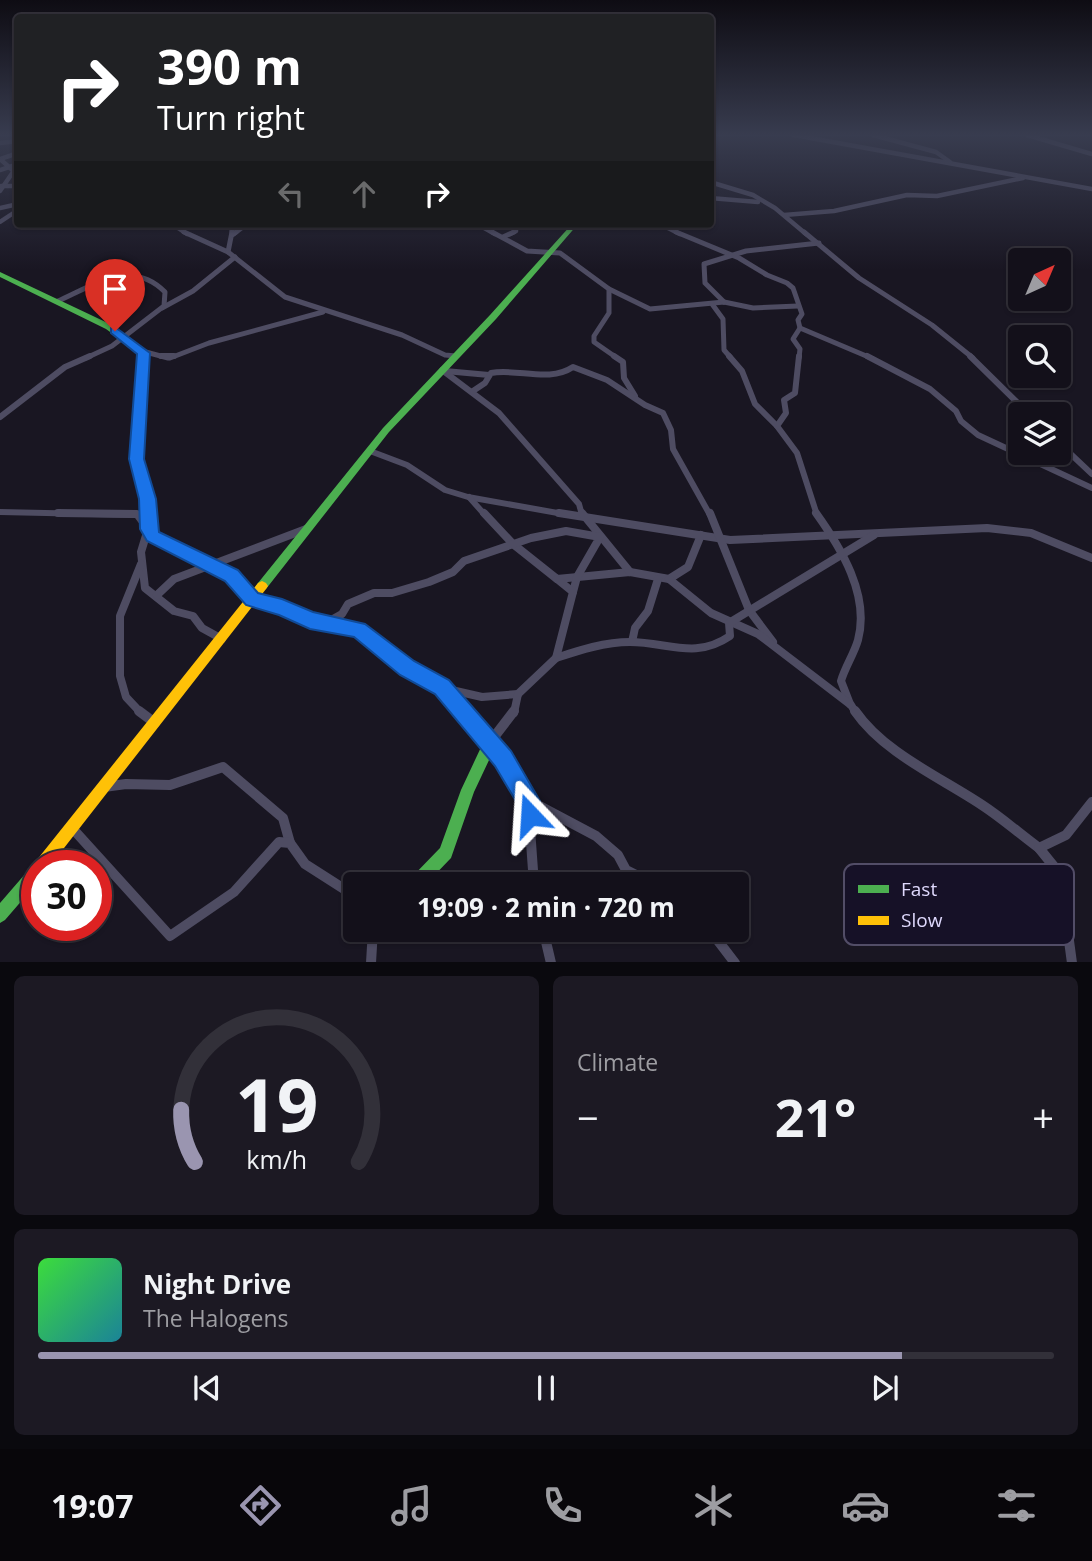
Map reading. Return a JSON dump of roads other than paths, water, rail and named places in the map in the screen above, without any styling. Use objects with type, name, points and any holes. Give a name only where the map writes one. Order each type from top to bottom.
[{"type":"street","points":[[785,215],[834,211],[907,195],[937,196],[1013,180]]},
{"type":"street","points":[[1043,180],[1092,189]]},
{"type":"street","points":[[714,183],[753,195],[785,215],[859,278],[932,325],[979,363],[1017,402]]},
{"type":"street","points":[[714,186],[720,185]]},
{"type":"street","points":[[714,198],[752,200],[775,208]]},
{"type":"street","points":[[178,228],[193,238],[228,252],[285,297],[402,335],[445,355],[456,356]]},
{"type":"street","points":[[228,252],[231,228]]},
{"type":"street","points":[[232,235],[242,228]]},
{"type":"street","points":[[485,228],[527,251],[560,253],[609,289],[650,309],[724,302],[753,308],[798,306]]},
{"type":"street","points":[[503,237],[516,231],[513,228]]},
{"type":"street","points":[[55,850],[369,452],[571,228]]},
{"type":"street","points":[[668,228],[696,242],[736,254],[794,290],[802,314],[798,320],[800,328],[793,339],[800,349],[797,383],[794,393],[785,400],[786,413],[777,426]]},
{"type":"street","points":[[724,302],[705,283],[704,264],[736,254],[819,243]]},
{"type":"street","points":[[158,310],[190,294],[211,277],[227,269],[235,257]]},
{"type":"street","points":[[0,417],[65,367],[124,338],[164,306],[165,292],[157,280],[142,273],[117,277],[81,289],[58,301]]},
{"type":"street","points":[[0,274],[19,286],[58,301],[110,327],[142,351],[169,358],[209,343],[232,339],[314,312],[330,311]]},
{"type":"street","points":[[609,289],[609,313],[594,336],[594,342],[623,362],[624,378],[631,392],[645,405]]},
{"type":"street","points":[[712,304],[723,319],[724,349],[742,371],[755,404],[777,426],[797,453],[815,512],[831,534],[839,556],[848,565],[856,585],[861,612],[858,640],[841,681],[851,705],[866,727],[911,760],[984,806],[1039,848],[1052,864]]},
{"type":"street","points":[[800,328],[850,347],[930,389],[956,411],[961,421],[997,446],[1092,488]]},
{"type":"street","points":[[142,351],[144,364],[137,459],[147,499],[149,529],[141,552],[145,588],[174,611],[193,616],[202,628],[222,639]]},
{"type":"street","points":[[442,370],[489,375],[505,369],[549,376],[568,372],[573,368],[607,380],[645,405],[663,413],[671,430],[673,449],[699,490],[749,610],[780,651]]},
{"type":"street","points":[[442,370],[499,413],[579,504],[583,517],[630,572]]},
{"type":"street","points":[[473,391],[485,383],[489,375]]},
{"type":"street","points":[[369,452],[407,465],[445,489],[468,497],[730,540],[987,528],[1031,533],[1092,558]]},
{"type":"street","points":[[1071,454],[1092,474]]},
{"type":"street","points":[[468,497],[513,544],[573,592]]},
{"type":"street","points":[[0,512],[133,513],[159,542],[236,579],[252,600],[282,607],[310,620],[359,630],[407,668],[462,696],[489,699],[518,694]]},
{"type":"street","points":[[157,595],[174,579],[310,528]]},
{"type":"street","points":[[324,623],[342,614],[348,604],[374,593],[392,593],[429,582],[453,572],[464,561],[513,544],[569,529],[586,531],[600,537]]},
{"type":"street","points":[[729,623],[876,534]]},
{"type":"street","points":[[632,642],[635,628],[648,611],[663,579],[688,567],[701,535]]},
{"type":"street","points":[[556,658],[578,577],[600,537]]},
{"type":"street","points":[[141,564],[120,616],[120,676],[127,698],[147,719],[155,723]]},
{"type":"street","points":[[557,579],[630,572],[663,579],[711,613],[758,634],[851,705]]},
{"type":"street","points":[[427,872],[446,853],[468,790],[491,741],[513,715],[518,694],[556,658],[586,647],[632,642],[701,650],[718,646],[730,636],[729,623]]},
{"type":"street","points":[[442,687],[463,714],[491,741],[528,801],[533,872]]},
{"type":"street","points":[[103,787],[126,784],[170,785],[223,767],[283,818],[290,843],[305,864],[343,888]]},
{"type":"street","points":[[528,801],[576,827],[593,831],[619,855],[626,870],[630,872]]},
{"type":"street","points":[[1039,848],[1066,835],[1092,802]]},
{"type":"street","points":[[73,829],[170,936],[234,892],[279,842],[290,843]]},
{"type":"street","points":[[0,915],[5,900],[21,886]]},
{"type":"street","points":[[371,962],[374,942]]},
{"type":"street","points":[[546,942],[551,962]]},
{"type":"street","points":[[719,942],[735,962]]}]
